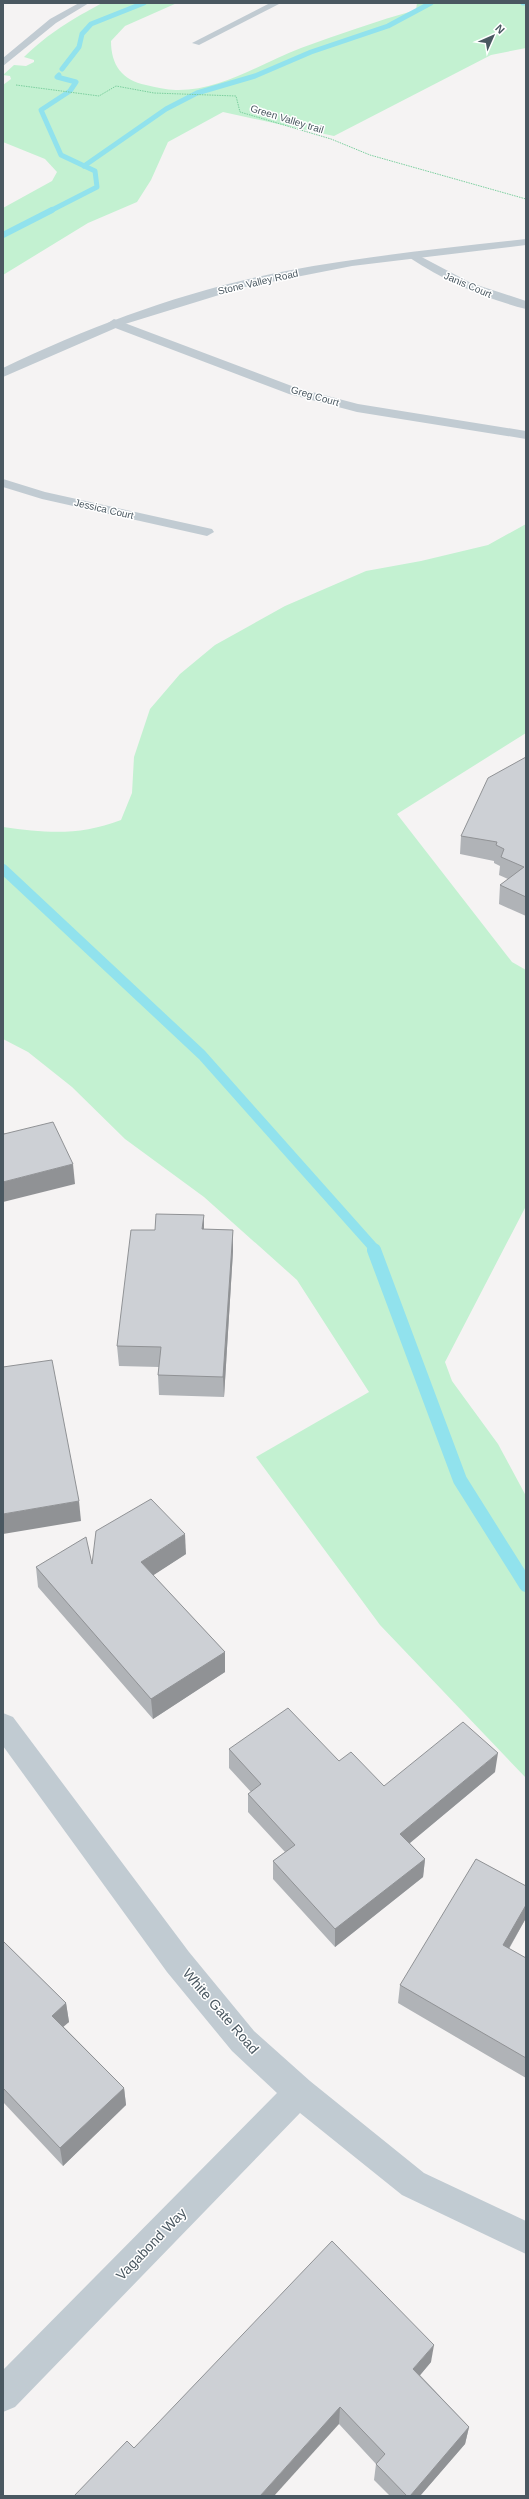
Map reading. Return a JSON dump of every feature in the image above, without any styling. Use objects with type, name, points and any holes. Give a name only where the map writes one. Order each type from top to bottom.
[{"type":"street","points":[[3,63],[48,25],[85,3]]},
{"type":"street","points":[[196,43],[277,3]]},
{"type":"street","name":"Stone Valley Road","points":[[3,373],[114,323],[195,296],[247,283],[327,267],[526,242]]},
{"type":"street","name":"Janis Court","points":[[414,256],[453,281],[480,292],[526,305]]},
{"type":"street","name":"Greg Court","points":[[114,323],[292,391],[357,408],[416,420],[526,435]]},
{"type":"street","name":"Jessica Court","points":[[3,483],[42,495],[207,532]]},
{"type":"street","name":"White Gate Road","points":[[3,1725],[178,1962],[243,2041],[299,2092],[413,2184],[526,2238]]},
{"type":"street","name":"Vagabond Way","points":[[3,2395],[299,2092]]},
{"type":"path","name":"Green Valley trail","points":[[10,84],[99,96],[116,86],[154,93],[236,96],[240,112],[331,139],[370,155],[526,199]]},
{"type":"green space","points":[[102,3],[177,3],[125,26],[111,41],[113,57],[124,75],[138,83],[168,90],[193,89],[225,81],[301,48],[416,10],[417,3],[526,3],[526,48],[491,55],[334,136],[223,112],[168,142],[151,180],[137,202],[88,223],[3,275],[3,208],[52,181],[57,172],[45,159],[3,142],[3,85],[11,79],[10,76],[3,75],[14,65],[26,66],[34,62],[34,60],[24,57],[43,40],[61,27]]},
{"type":"green space","points":[[526,524],[526,733],[397,814],[512,962],[526,970],[526,1206],[445,1362],[452,1381],[498,1444],[526,1496],[526,1778],[380,1625],[256,1457],[369,1392],[297,1280],[204,1197],[125,1139],[72,1087],[28,1052],[3,1039],[3,827],[34,831],[63,832],[91,829],[121,820],[132,793],[134,757],[150,709],[180,674],[215,645],[285,606],[366,571],[421,561],[488,545]]},
{"type":"building","points":[[526,757],[526,897],[500,885],[524,867],[501,857],[504,849],[496,845],[497,842],[461,836],[488,778]]},
{"type":"building","points":[[53,1122],[73,1164],[3,1182],[3,1131],[4,1134]]},
{"type":"building","points":[[156,1214],[204,1215],[202,1229],[233,1230],[223,1377],[158,1375],[161,1347],[117,1346],[131,1230],[155,1230]]},
{"type":"building","points":[[52,1360],[79,1501],[3,1514],[3,1367]]},
{"type":"building","points":[[151,1499],[185,1534],[141,1562],[225,1652],[151,1699],[36,1567],[86,1537],[92,1564],[96,1531]]},
{"type":"building","points":[[288,1708],[339,1761],[351,1752],[384,1786],[463,1722],[498,1753],[400,1834],[425,1859],[335,1929],[273,1861],[295,1845],[248,1794],[261,1784],[229,1749]]},
{"type":"building","points":[[476,1859],[526,1886],[526,1905],[503,1945],[526,1958],[526,2058],[400,1985]]},
{"type":"building","points":[[3,1941],[66,2003],[52,2016],[124,2088],[60,2148],[3,2088]]},
{"type":"building","points":[[332,2241],[434,2345],[413,2369],[469,2427],[410,2496],[407,2496],[376,2464],[385,2454],[340,2407],[260,2496],[74,2496],[127,2441],[134,2448]]},
{"type":"waterway","points":[[62,69],[79,47],[82,34],[91,24],[144,3]]},
{"type":"waterway","points":[[84,166],[166,109],[197,93],[255,76],[311,52],[388,26],[431,3]]},
{"type":"waterway","points":[[59,75],[57,77],[76,82],[70,91],[41,110],[61,155],[84,166]]},
{"type":"waterway","points":[[50,211],[97,187],[95,171],[84,166]]},
{"type":"waterway","points":[[3,235],[52,210]]},
{"type":"waterway","points":[[3,869],[202,1055],[372,1246],[374,1251]]},
{"type":"waterway","points":[[374,1250],[460,1480],[526,1585]]}]
